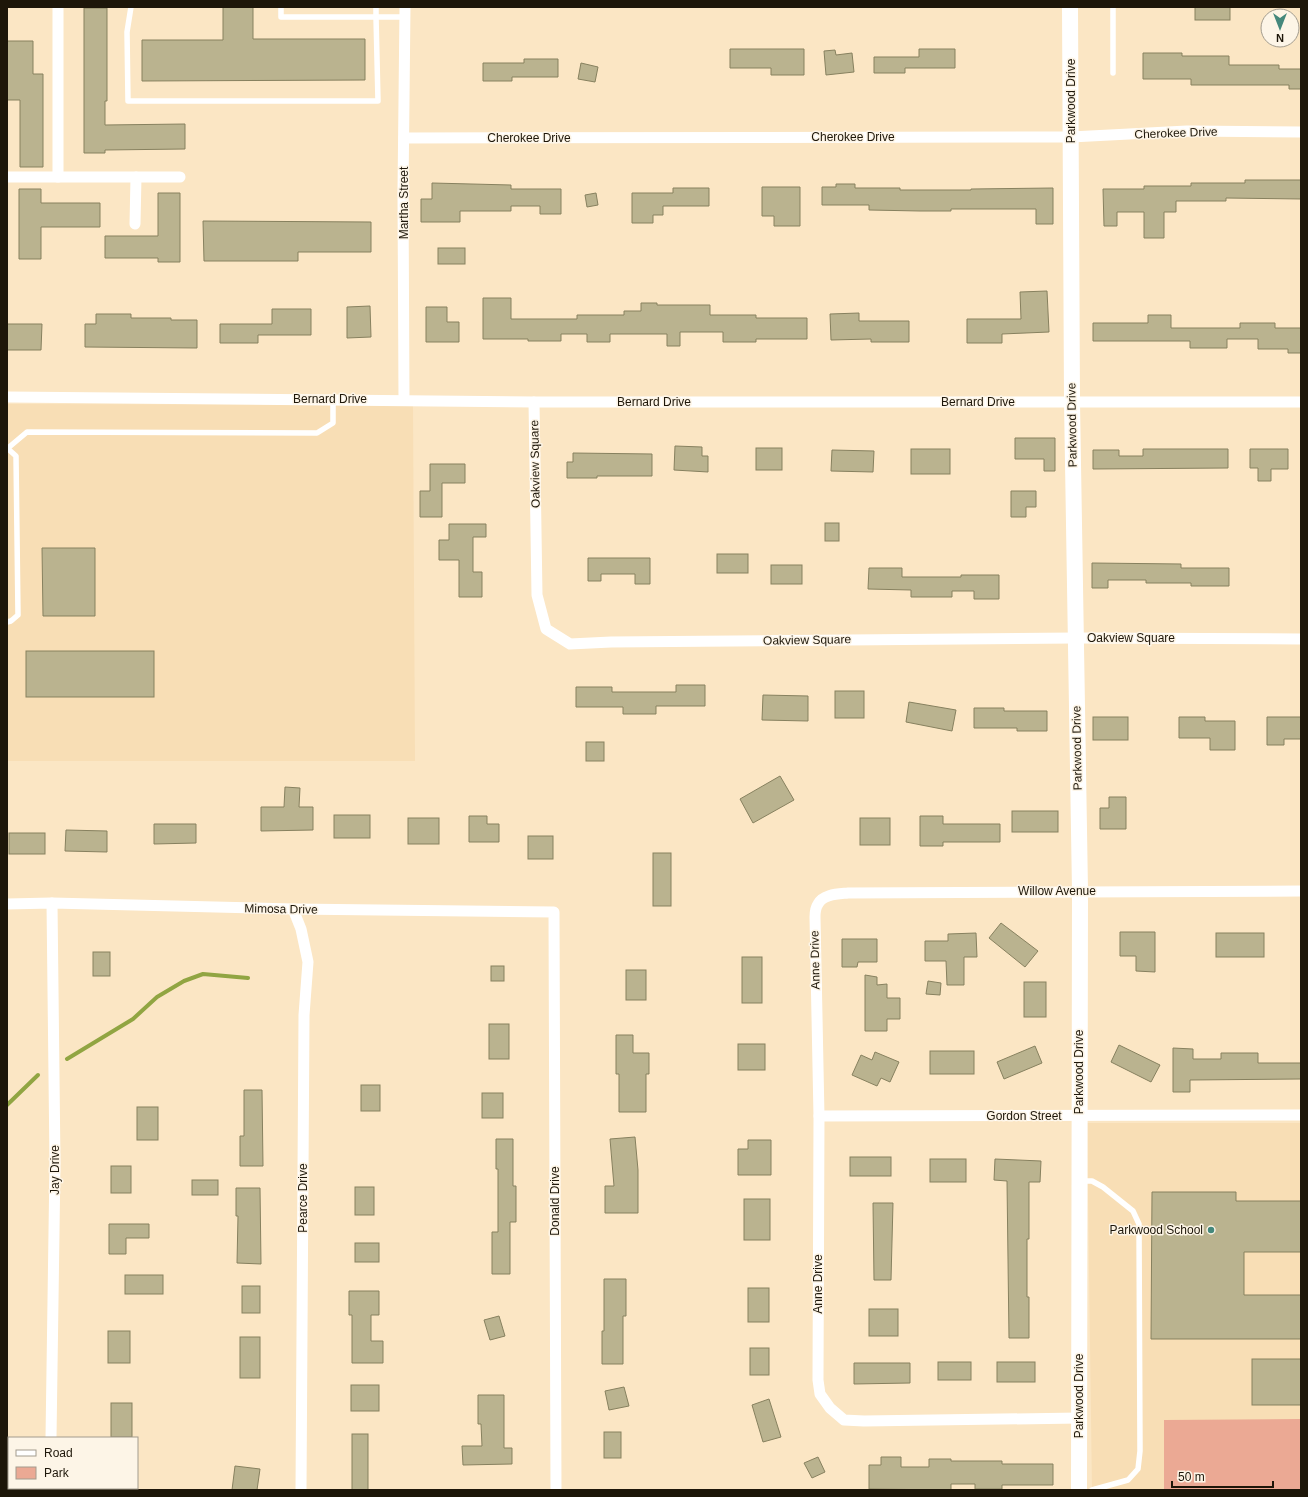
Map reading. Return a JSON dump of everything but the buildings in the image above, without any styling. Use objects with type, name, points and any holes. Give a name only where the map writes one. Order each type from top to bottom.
[{"type":"street","points":[[58,7],[58,177]]},
{"type":"street","name":"Parkwood Drive","points":[[1070,7],[1072,402],[1080,891],[1079,1490]]},
{"type":"street","name":"Martha Street","points":[[404,400],[405,12]]},
{"type":"street","name":"Cherokee Drive","points":[[404,138],[1071,137],[1187,131],[1301,132]]},
{"type":"street","points":[[7,177],[180,177]]},
{"type":"street","points":[[136,177],[136,224]]},
{"type":"street","name":"Bernard Drive","points":[[7,397],[534,402],[1301,402]]},
{"type":"street","name":"Oakview Square","points":[[534,402],[537,595],[546,628],[570,644],[611,642],[1075,638],[1301,639]]},
{"type":"street","name":"Willow Avenue","points":[[817,904],[821,900],[833,894],[848,893],[1301,891]]},
{"type":"street","name":"Mimosa Drive","points":[[7,904],[52,903],[293,910],[554,912]]},
{"type":"street","name":"Jay Drive","points":[[51,1437],[55,1163],[52,903]]},
{"type":"street","name":"Anne Drive","points":[[817,904],[814,917],[818,1116],[818,1380],[820,1394],[830,1408],[844,1420],[1079,1418]]},
{"type":"street","name":"Pearce Drive","points":[[293,910],[302,929],[308,962],[304,1023],[301,1490]]},
{"type":"street","name":"Donald Drive","points":[[554,912],[556,1490]]},
{"type":"street","name":"Gordon Street","points":[[818,1116],[1301,1116]]},
{"type":"lane","points":[[131,7],[127,32],[128,101],[378,101],[376,7]]},
{"type":"lane","points":[[281,7],[281,17],[376,17],[405,12]]},
{"type":"lane","points":[[1113,7],[1113,73]]},
{"type":"lane","points":[[7,622],[11,621],[18,615],[16,456],[8,448],[27,432],[318,433],[333,423],[333,399]]},
{"type":"lane","points":[[1079,1181],[1092,1181],[1103,1187],[1133,1211],[1139,1224],[1140,1451],[1138,1469],[1128,1480],[1092,1490]]},
{"type":"shaded area","points":[[7,404],[413,405],[415,761],[7,761]]},
{"type":"shaded area","points":[[1087,1123],[1301,1123],[1301,1490],[1092,1490]]},
{"type":"green space","points":[[1301,1419],[1301,1490],[1164,1490],[1164,1420]]},
{"type":"waterway","points":[[67,1059],[133,1019],[157,997],[184,981],[203,974],[248,978]]},
{"type":"waterway","points":[[7,1105],[38,1075]]},
{"type":"place","name":"Parkwood School","points":[[1211,1230]]}]
